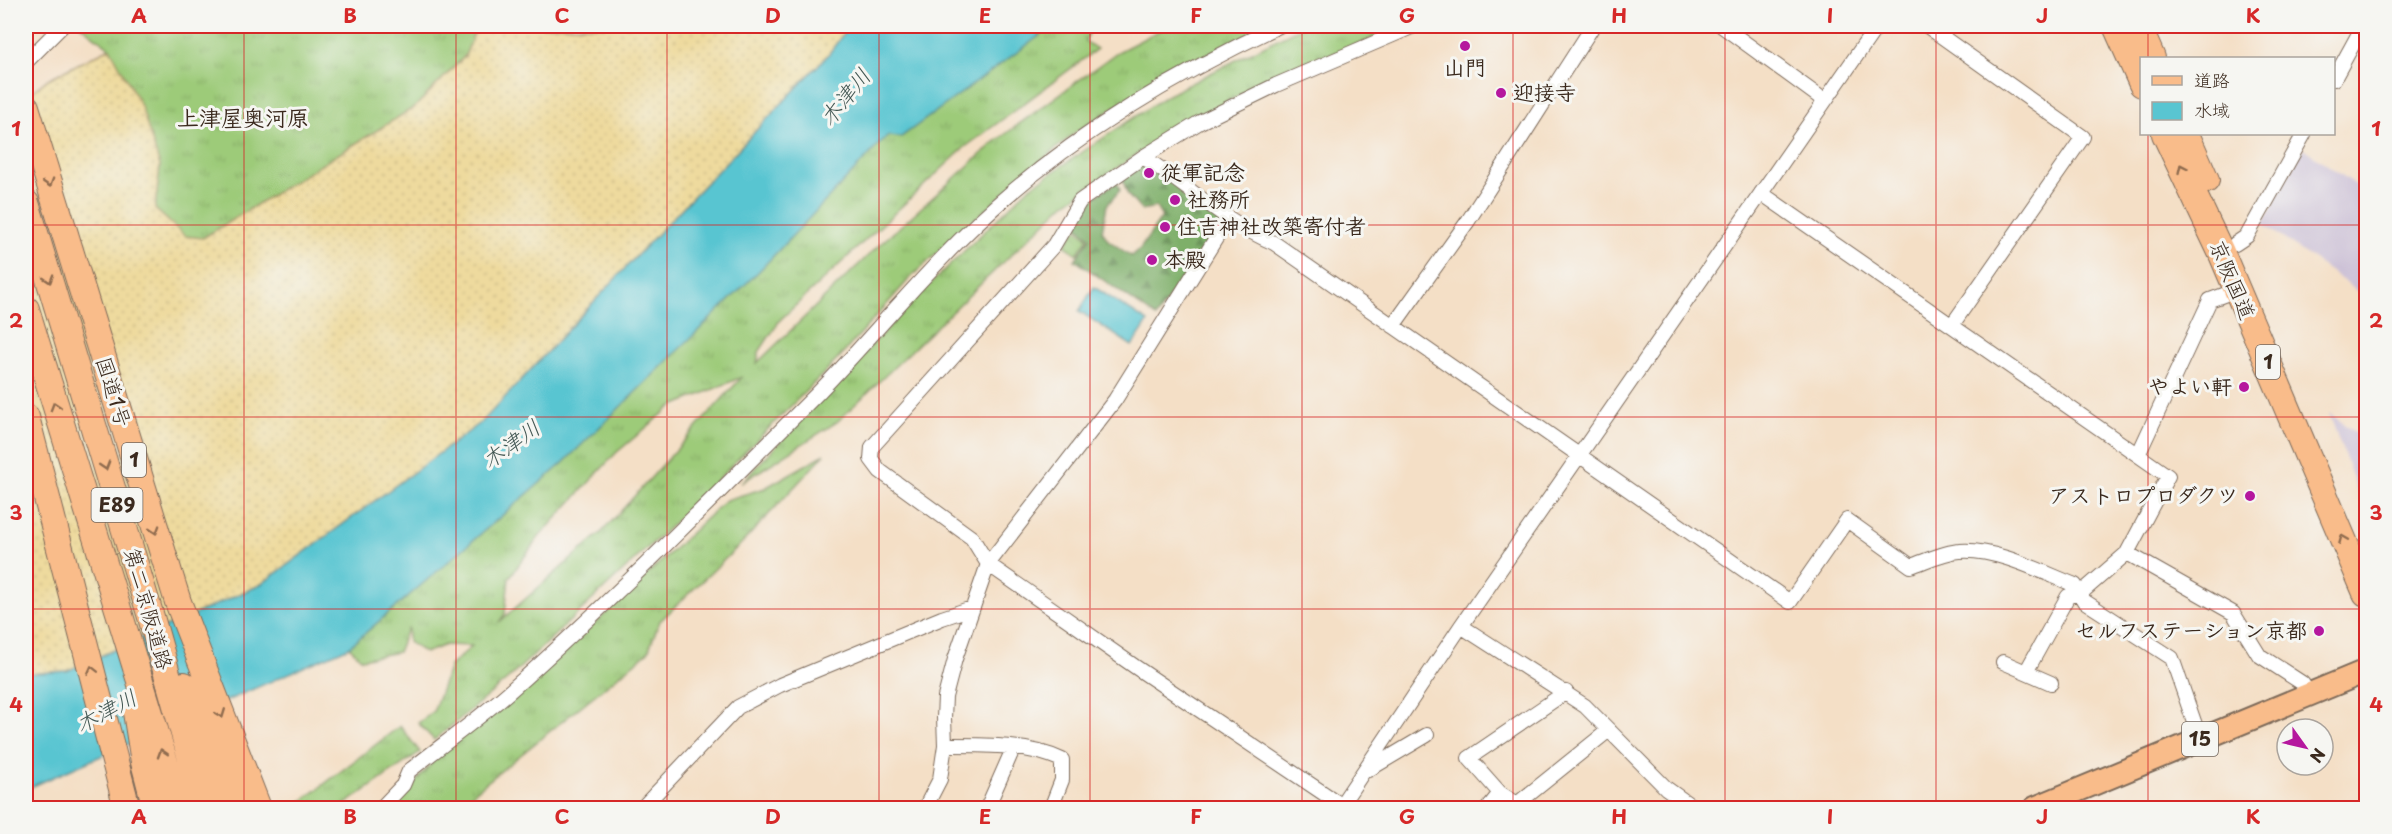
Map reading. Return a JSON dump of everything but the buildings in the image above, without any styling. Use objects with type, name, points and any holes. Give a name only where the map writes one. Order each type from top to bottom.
[{"type":"highway","points":[[2116,26],[2140,80]]},
{"type":"highway","points":[[2138,26],[2152,57]]},
{"type":"highway","name":"国道1号","points":[[26,107],[178,602],[258,808]]},
{"type":"highway","name":"京阪国道","points":[[2166,135],[2222,252],[2367,593]]},
{"type":"highway","name":"京阪国道","points":[[2186,135],[2367,549]]},
{"type":"highway","name":"第二京阪道路","points":[[26,203],[151,617],[205,808]]},
{"type":"highway","name":"第二京阪道路","points":[[26,309],[179,808]]},
{"type":"highway","points":[[26,417],[127,808]]},
{"type":"highway","points":[[151,617],[188,692],[232,808]]},
{"type":"highway","points":[[123,631],[144,762],[156,808]]},
{"type":"main road","name":"15","points":[[2035,808],[2367,671]]},
{"type":"street","points":[[26,62],[62,26]]},
{"type":"street","points":[[381,808],[403,785],[409,771],[507,693],[681,531],[820,391],[939,261],[1024,182],[1155,89],[1279,26]]},
{"type":"street","points":[[1414,26],[1276,85],[1200,122],[1143,157],[1080,201],[1048,252],[872,447],[871,459],[880,471],[972,538],[988,564],[1340,807],[1461,626],[1878,26]]},
{"type":"street","points":[[1394,326],[1468,221],[1593,26]]},
{"type":"street","points":[[1722,26],[1825,101]]},
{"type":"street","points":[[1927,26],[2083,136],[1952,326]]},
{"type":"street","points":[[2335,77],[2363,26]]},
{"type":"street","points":[[2235,244],[2247,236],[2303,135]]},
{"type":"street","points":[[1143,157],[1228,219],[1274,243],[1790,602],[1847,520],[1911,567],[1958,550],[1974,551],[2008,559],[2075,585],[2084,601],[2172,658],[2200,740]]},
{"type":"street","points":[[1761,193],[2168,476],[2127,554],[2081,593],[2068,596],[2026,672]]},
{"type":"street","points":[[925,808],[940,779],[945,745],[945,697],[955,659],[988,564],[1115,400],[1228,219]]},
{"type":"street","points":[[2138,455],[2210,300],[2237,290]]},
{"type":"street","points":[[2127,554],[2233,613],[2259,655],[2302,683],[2310,694]]},
{"type":"street","points":[[642,808],[738,707],[780,685],[942,618],[972,608]]},
{"type":"street","points":[[1461,626],[1585,706],[1666,788],[1694,808]]},
{"type":"street","points":[[2003,662],[2051,683]]},
{"type":"street","points":[[1566,692],[1469,758],[1500,793],[1517,804],[1609,730]]},
{"type":"street","points":[[1364,773],[1427,735]]},
{"type":"street","points":[[945,745],[983,745],[1048,754],[1062,760],[1062,780],[1050,808]]},
{"type":"street","points":[[987,808],[1013,749]]},
{"type":"street","points":[[1488,808],[1500,793]]},
{"type":"shaded area","points":[[2303,148],[2366,192],[2366,297],[2263,224]]},
{"type":"shaded area","points":[[2329,413],[2366,441],[2366,514]]},
{"type":"green space","points":[[81,26],[477,26],[465,56],[415,107],[203,238],[185,237],[155,209],[160,166],[110,48]]},
{"type":"green space","points":[[1053,26],[1093,26],[1085,41],[1097,49],[964,148],[780,320],[759,352],[757,363],[877,247],[996,141],[1116,53],[1168,26],[1272,26],[1170,72],[1076,132],[1024,175],[912,276],[838,359],[674,523],[508,679],[434,740],[418,723],[433,712],[450,666],[472,646],[445,645],[425,653],[408,642],[408,627],[398,652],[362,659],[349,647],[562,464],[759,271],[887,136],[901,137]],"holes":[[[742,377],[602,532],[499,622],[505,614],[509,578],[539,537],[616,453],[671,407]]]},
{"type":"green space","points":[[1303,26],[1405,26],[1266,80],[1157,141],[1064,204],[837,422],[741,483],[919,295],[1029,188],[1166,96]]},
{"type":"green space","points":[[1150,164],[1223,220],[1156,317],[1075,260],[1090,238],[1077,226],[1079,218],[1087,205],[1117,182],[1120,190],[1107,205],[1102,231],[1108,240],[1131,256],[1140,249],[1162,217],[1156,207],[1141,210],[1128,195],[1122,178],[1141,166]]},
{"type":"green space","points":[[1076,229],[1088,238],[1077,254],[1065,245]]},
{"type":"green space","points":[[825,454],[743,542],[659,622],[648,652],[455,808],[393,808],[437,757],[600,619],[726,500],[765,488]]},
{"type":"green space","points":[[400,726],[420,752],[340,808],[293,808]]},
{"type":"sand","points":[[477,26],[849,26],[828,55],[482,422],[260,585],[67,671],[26,674],[26,97],[48,79],[110,48],[141,106],[160,166],[155,209],[185,236],[203,238],[415,107],[465,56]]},
{"type":"water","name":"木津川","points":[[849,26],[953,26],[959,29],[968,26],[1053,26],[901,137],[887,136],[759,271],[562,464],[349,647],[26,789],[26,674],[67,671],[260,585],[482,422],[828,55]]},
{"type":"water","points":[[1094,287],[1148,322],[1132,346],[1079,311]]},
{"type":"place","name":"山門","points":[[1465,46]]},
{"type":"place","name":"迎接寺","points":[[1501,93]]},
{"type":"place","name":"従軍記念","points":[[1149,173]]},
{"type":"place","name":"社務所","points":[[1175,200]]},
{"type":"place","name":"住吉神社改築寄付者","points":[[1165,227]]},
{"type":"place","name":"本殿","points":[[1152,260]]},
{"type":"place","name":"やよい軒","points":[[2244,387]]},
{"type":"place","name":"アストロプロダクツ","points":[[2250,496]]},
{"type":"place","name":"セルフステーション京都","points":[[2319,631]]},
{"type":"district","name":"上津屋奥河原","points":[[243,118]]}]
